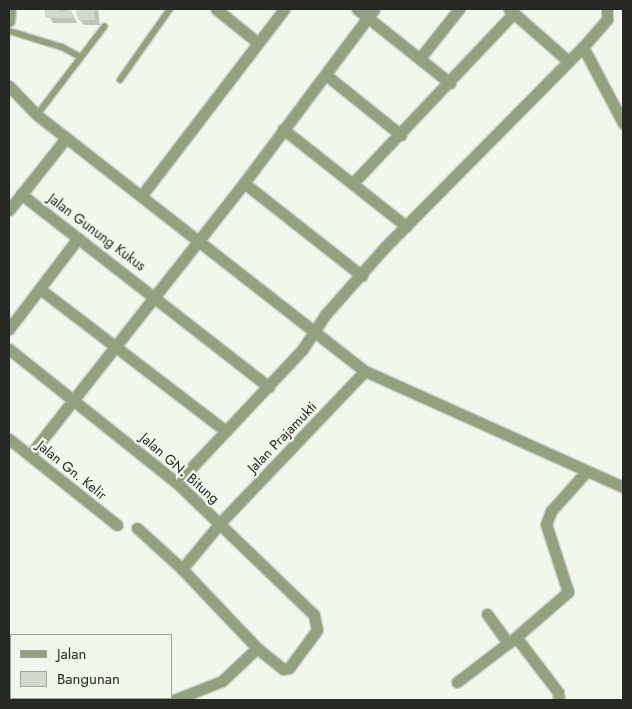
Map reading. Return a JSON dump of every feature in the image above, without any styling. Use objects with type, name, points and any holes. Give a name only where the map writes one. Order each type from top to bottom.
[{"type":"street","points":[[9,21],[10,9]]},
{"type":"street","points":[[216,9],[258,42]]},
{"type":"street","points":[[142,195],[284,9]]},
{"type":"street","points":[[357,9],[371,13],[450,83]]},
{"type":"street","points":[[420,58],[459,9]]},
{"type":"street","points":[[177,483],[270,386],[315,332],[325,315],[406,226],[582,47],[607,18],[607,9]]},
{"type":"street","points":[[353,183],[450,83],[511,11],[568,61]]},
{"type":"street","points":[[30,455],[72,397],[244,182],[371,13]]},
{"type":"street","points":[[582,47],[623,123]]},
{"type":"street","points":[[326,74],[401,135]]},
{"type":"street","points":[[9,86],[37,115],[142,195],[365,371],[623,487]]},
{"type":"street","points":[[283,129],[406,226]]},
{"type":"street","points":[[9,210],[66,138]]},
{"type":"street","points":[[244,182],[362,276]]},
{"type":"street","name":"Jalan Gunung Kukus","points":[[21,194],[154,294],[270,386]]},
{"type":"street","points":[[9,329],[78,238]]},
{"type":"street","points":[[40,289],[226,431]]},
{"type":"street","name":"Jalan GN. Bitung","points":[[9,349],[72,397],[177,483],[307,606],[318,624],[317,630],[289,668],[283,669],[257,648]]},
{"type":"street","name":"Jalan Prajamukti","points":[[182,568],[220,523],[365,371]]},
{"type":"street","name":"Jalan Gn. Kelir","points":[[9,439],[117,524]]},
{"type":"street","points":[[457,682],[567,595],[568,585],[547,520],[586,472]]},
{"type":"street","points":[[137,528],[182,568],[257,648],[222,681],[174,700]]},
{"type":"street","points":[[487,614],[558,692],[559,700]]},
{"type":"lane","points":[[120,80],[170,9]]},
{"type":"lane","points":[[37,115],[104,26]]},
{"type":"lane","points":[[9,32],[62,46],[81,57]]},
{"type":"building","points":[[44,9],[60,9],[59,12],[70,9],[73,18],[46,18]]},
{"type":"building","points":[[76,9],[94,9],[95,20],[78,20]]}]
